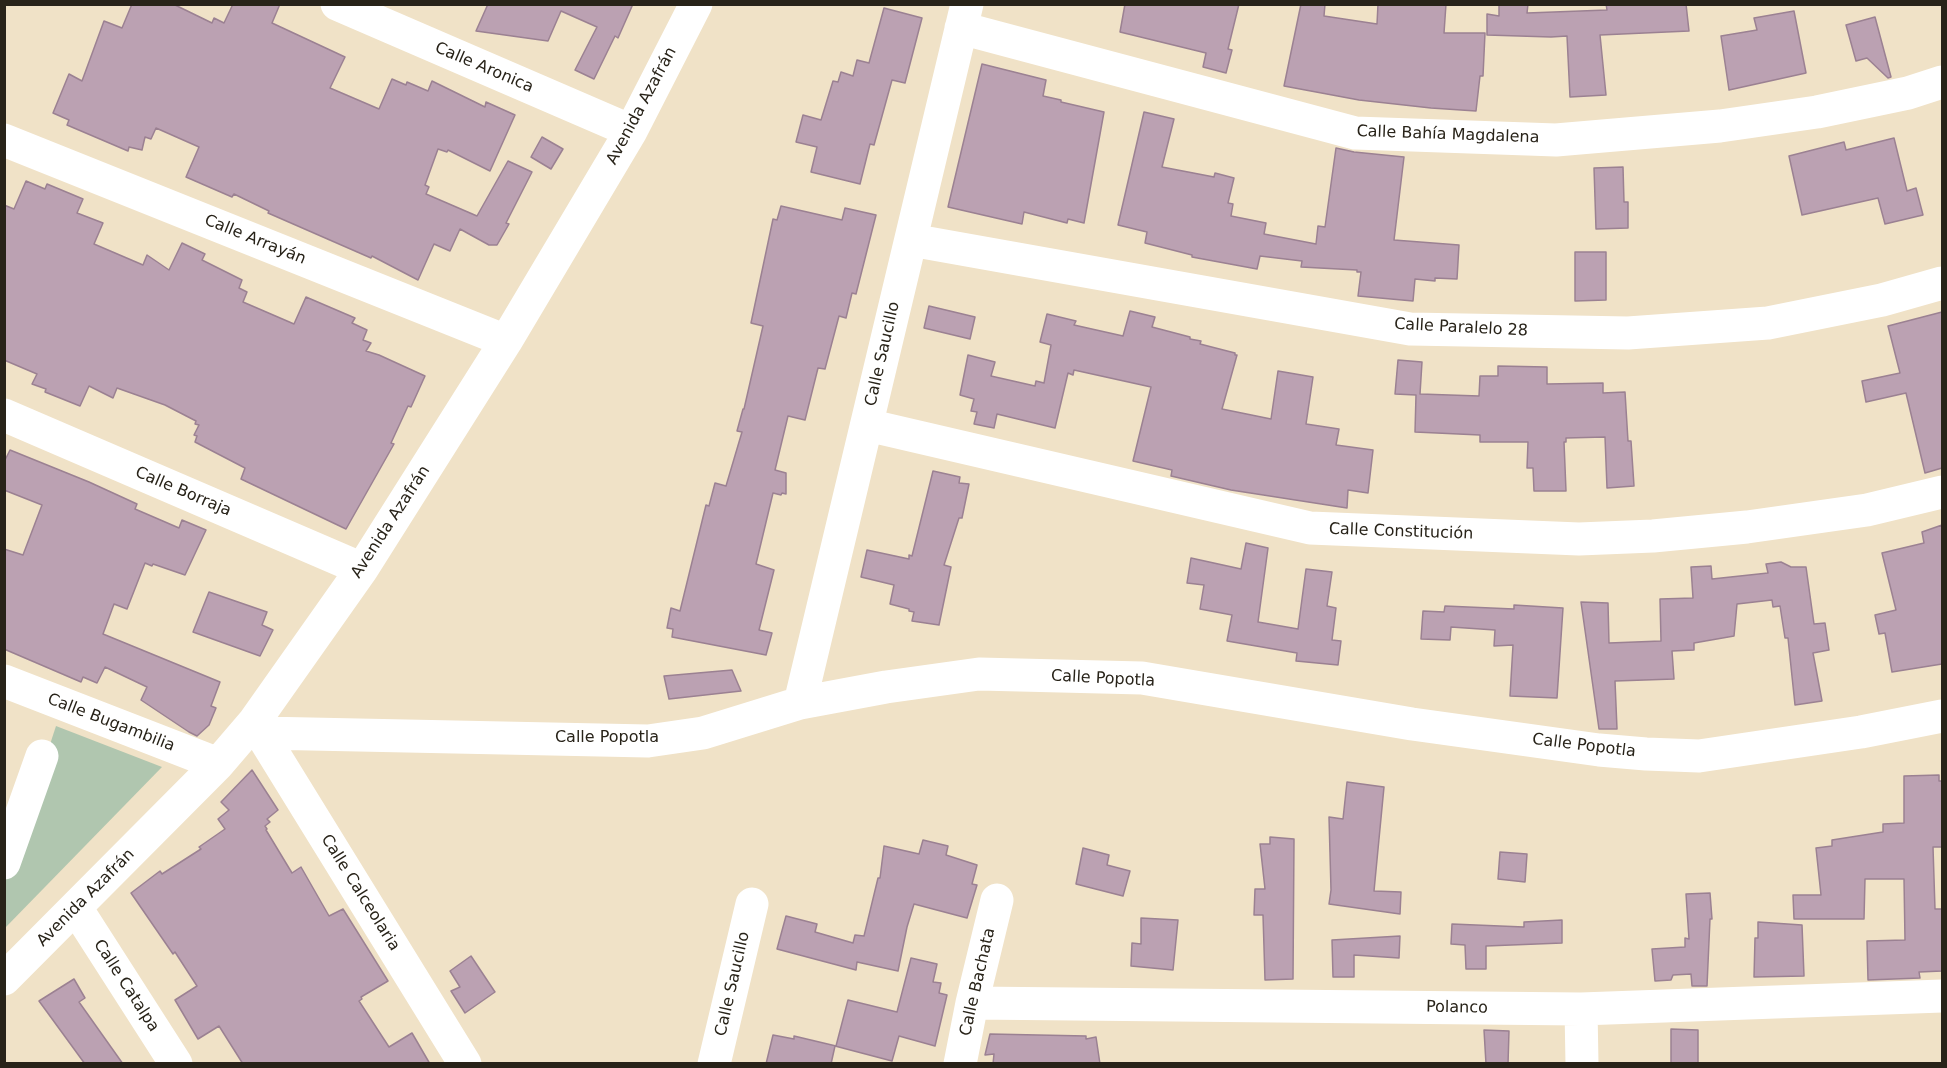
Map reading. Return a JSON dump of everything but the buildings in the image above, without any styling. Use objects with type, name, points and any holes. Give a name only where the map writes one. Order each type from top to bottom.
[{"type":"street","name":"Calle Aronica","points":[[337,4],[631,131]]},
{"type":"street","name":"Avenida Azafrán","points":[[4,979],[218,764],[258,728],[506,341],[631,131],[696,4]]},
{"type":"street","name":"Calle Bahía Magdalena","points":[[964,16],[1355,133],[1556,140],[1720,126],[1817,112],[1908,93],[1942,82]]},
{"type":"street","name":"Calle Saucillo","points":[[800,704],[964,16]]},
{"type":"street","name":"Calle Arrayán","points":[[4,140],[506,341]]},
{"type":"street","name":"Calle Paralelo 28","points":[[911,240],[1410,329],[1628,333],[1768,323],[1882,300],[1942,283]]},
{"type":"street","name":"Calle Borraja","points":[[4,415],[362,569]]},
{"type":"street","name":"Calle Constitución","points":[[867,425],[1310,528],[1579,539],[1653,536],[1747,527],[1868,510],[1942,492]]},
{"type":"street","name":"Calle Popotla","points":[[258,728],[648,741],[703,733],[800,704],[886,687],[979,674],[1142,678],[1412,724],[1599,750],[1699,756],[1861,732],[1942,717]]},
{"type":"street","name":"Calle Bugambilia","points":[[4,681],[218,764]]},
{"type":"street","name":"Calle Calceolaria","points":[[258,728],[465,1064]]},
{"type":"street","points":[[4,863],[42,756]]},
{"type":"street","name":"Calle Bachata","points":[[960,1064],[997,900]]},
{"type":"street","name":"Calle Saucillo","points":[[714,1064],[752,904]]},
{"type":"street","name":"Calle Catalpa","points":[[76,908],[176,1064]]},
{"type":"street","name":"Polanco","points":[[972,1003],[1581,1010],[1942,996]]},
{"type":"street","points":[[1581,1010],[1582,1064]]},
{"type":"green space","points":[[56,726],[162,767],[5,928],[5,882]]}]
